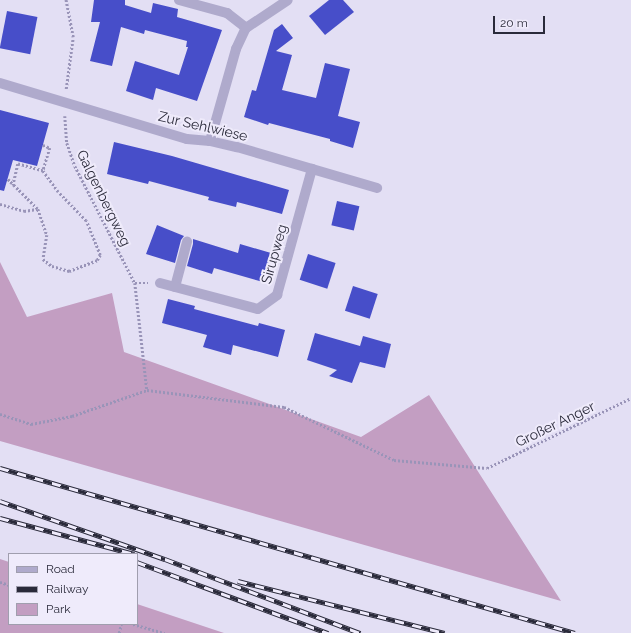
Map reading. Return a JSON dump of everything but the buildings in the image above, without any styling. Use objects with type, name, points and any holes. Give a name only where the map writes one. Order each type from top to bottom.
[{"type":"street","points":[[179,0],[227,14],[246,28]]},
{"type":"street","points":[[210,141],[236,49],[246,28],[288,0]]},
{"type":"street","name":"Zur Sehlwiese","points":[[0,83],[188,139],[210,141],[377,188]]},
{"type":"street","name":"Sirupweg","points":[[160,283],[258,309],[277,295],[312,169]]},
{"type":"street","points":[[175,287],[187,242]]},
{"type":"path","name":"Galgenbergweg","points":[[66,0],[73,37],[64,102],[67,143],[75,166],[135,283]]},
{"type":"path","points":[[43,145],[50,148],[43,171]]},
{"type":"path","points":[[8,179],[13,185],[38,209],[47,236],[43,258],[52,266],[69,272],[97,260],[100,255],[86,221],[58,192],[43,171],[18,164],[13,185]]},
{"type":"path","points":[[0,204],[24,211],[38,209]]},
{"type":"path","points":[[0,414],[31,424],[72,416],[147,390],[135,283],[160,283]]},
{"type":"path","name":"Großer Anger","points":[[147,390],[284,407],[394,460],[487,468],[631,398]]},
{"type":"path","points":[[137,625],[165,633]]},
{"type":"green space","points":[[0,262],[27,317],[112,293],[124,352],[361,437],[429,395],[561,601],[0,441]]},
{"type":"green space","points":[[0,559],[8,562],[8,625],[138,625],[138,604],[224,633],[0,633]]},
{"type":"railway","points":[[0,468],[575,633]]},
{"type":"railway","points":[[0,501],[165,559],[360,633]]},
{"type":"railway","points":[[0,518],[130,553]]},
{"type":"railway","points":[[138,562],[328,633]]},
{"type":"railway","points":[[238,581],[445,633]]}]
